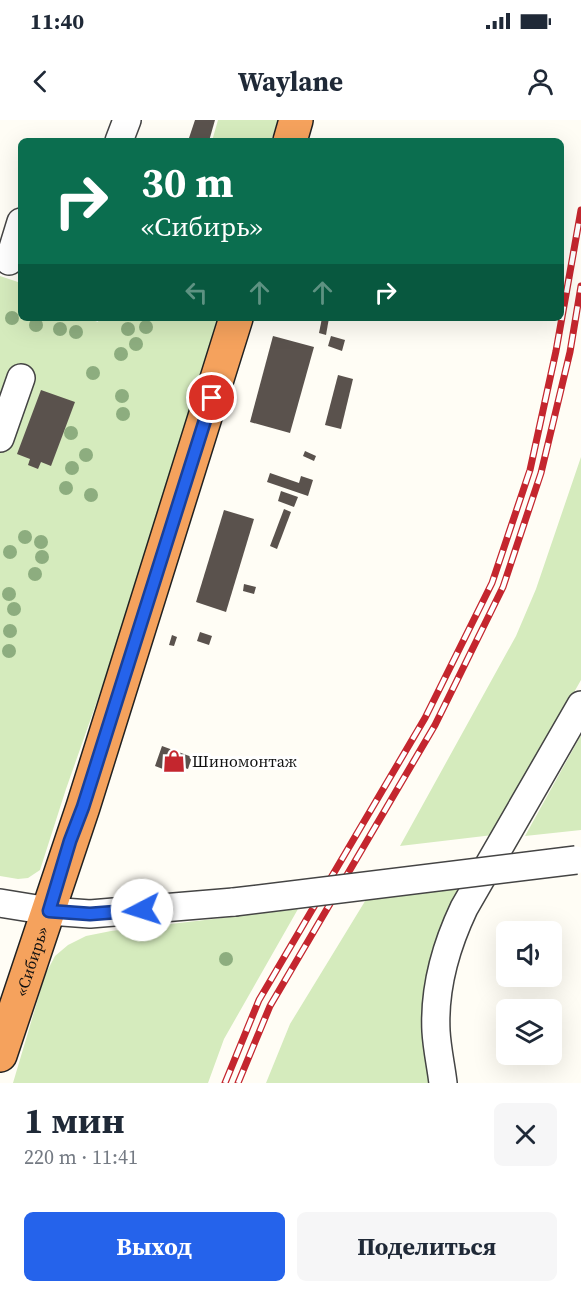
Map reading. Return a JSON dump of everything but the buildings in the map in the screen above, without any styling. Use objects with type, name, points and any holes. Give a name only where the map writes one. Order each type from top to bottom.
[{"type":"highway","points":[[291,138],[296,120]]},
{"type":"highway","name":"«Сибирь»","points":[[0,1055],[83,807],[235,321]]},
{"type":"street","points":[[120,138],[127,120]]},
{"type":"street","points":[[9,261],[18,232]]},
{"type":"street","points":[[0,438],[21,378]]},
{"type":"street","points":[[443,1083],[436,1030],[444,960],[452,934],[464,908],[581,705]]},
{"type":"street","points":[[0,903],[49,911],[90,914],[234,902],[578,860]]},
{"type":"green space","points":[[218,120],[278,120],[272,138],[213,138]]},
{"type":"green space","points":[[0,276],[18,282],[18,321],[218,321],[120,636],[40,870],[28,878],[0,876]]},
{"type":"green space","points":[[581,457],[581,680],[493,835],[400,846],[516,636],[536,589]]},
{"type":"green space","points":[[581,735],[581,830],[525,836]]},
{"type":"green space","points":[[467,882],[426,1011],[425,1060],[429,1083],[266,1083],[290,1024],[370,893]]},
{"type":"green space","points":[[298,909],[224,1039],[208,1083],[13,1083],[45,975],[55,956],[68,945],[86,936],[111,931]]},
{"type":"railway","points":[[564,306],[581,210]]},
{"type":"railway","points":[[238,1083],[270,1006],[435,725],[503,587],[541,473],[570,352],[581,286]]},
{"type":"railway","points":[[225,1083],[259,1000],[425,718],[492,583],[530,470],[561,321]]},
{"type":"place","name":"Шиномонтаж","points":[[174,761]]},
{"type":"route","points":[[142,910],[90,914],[49,911],[212,398]]}]
